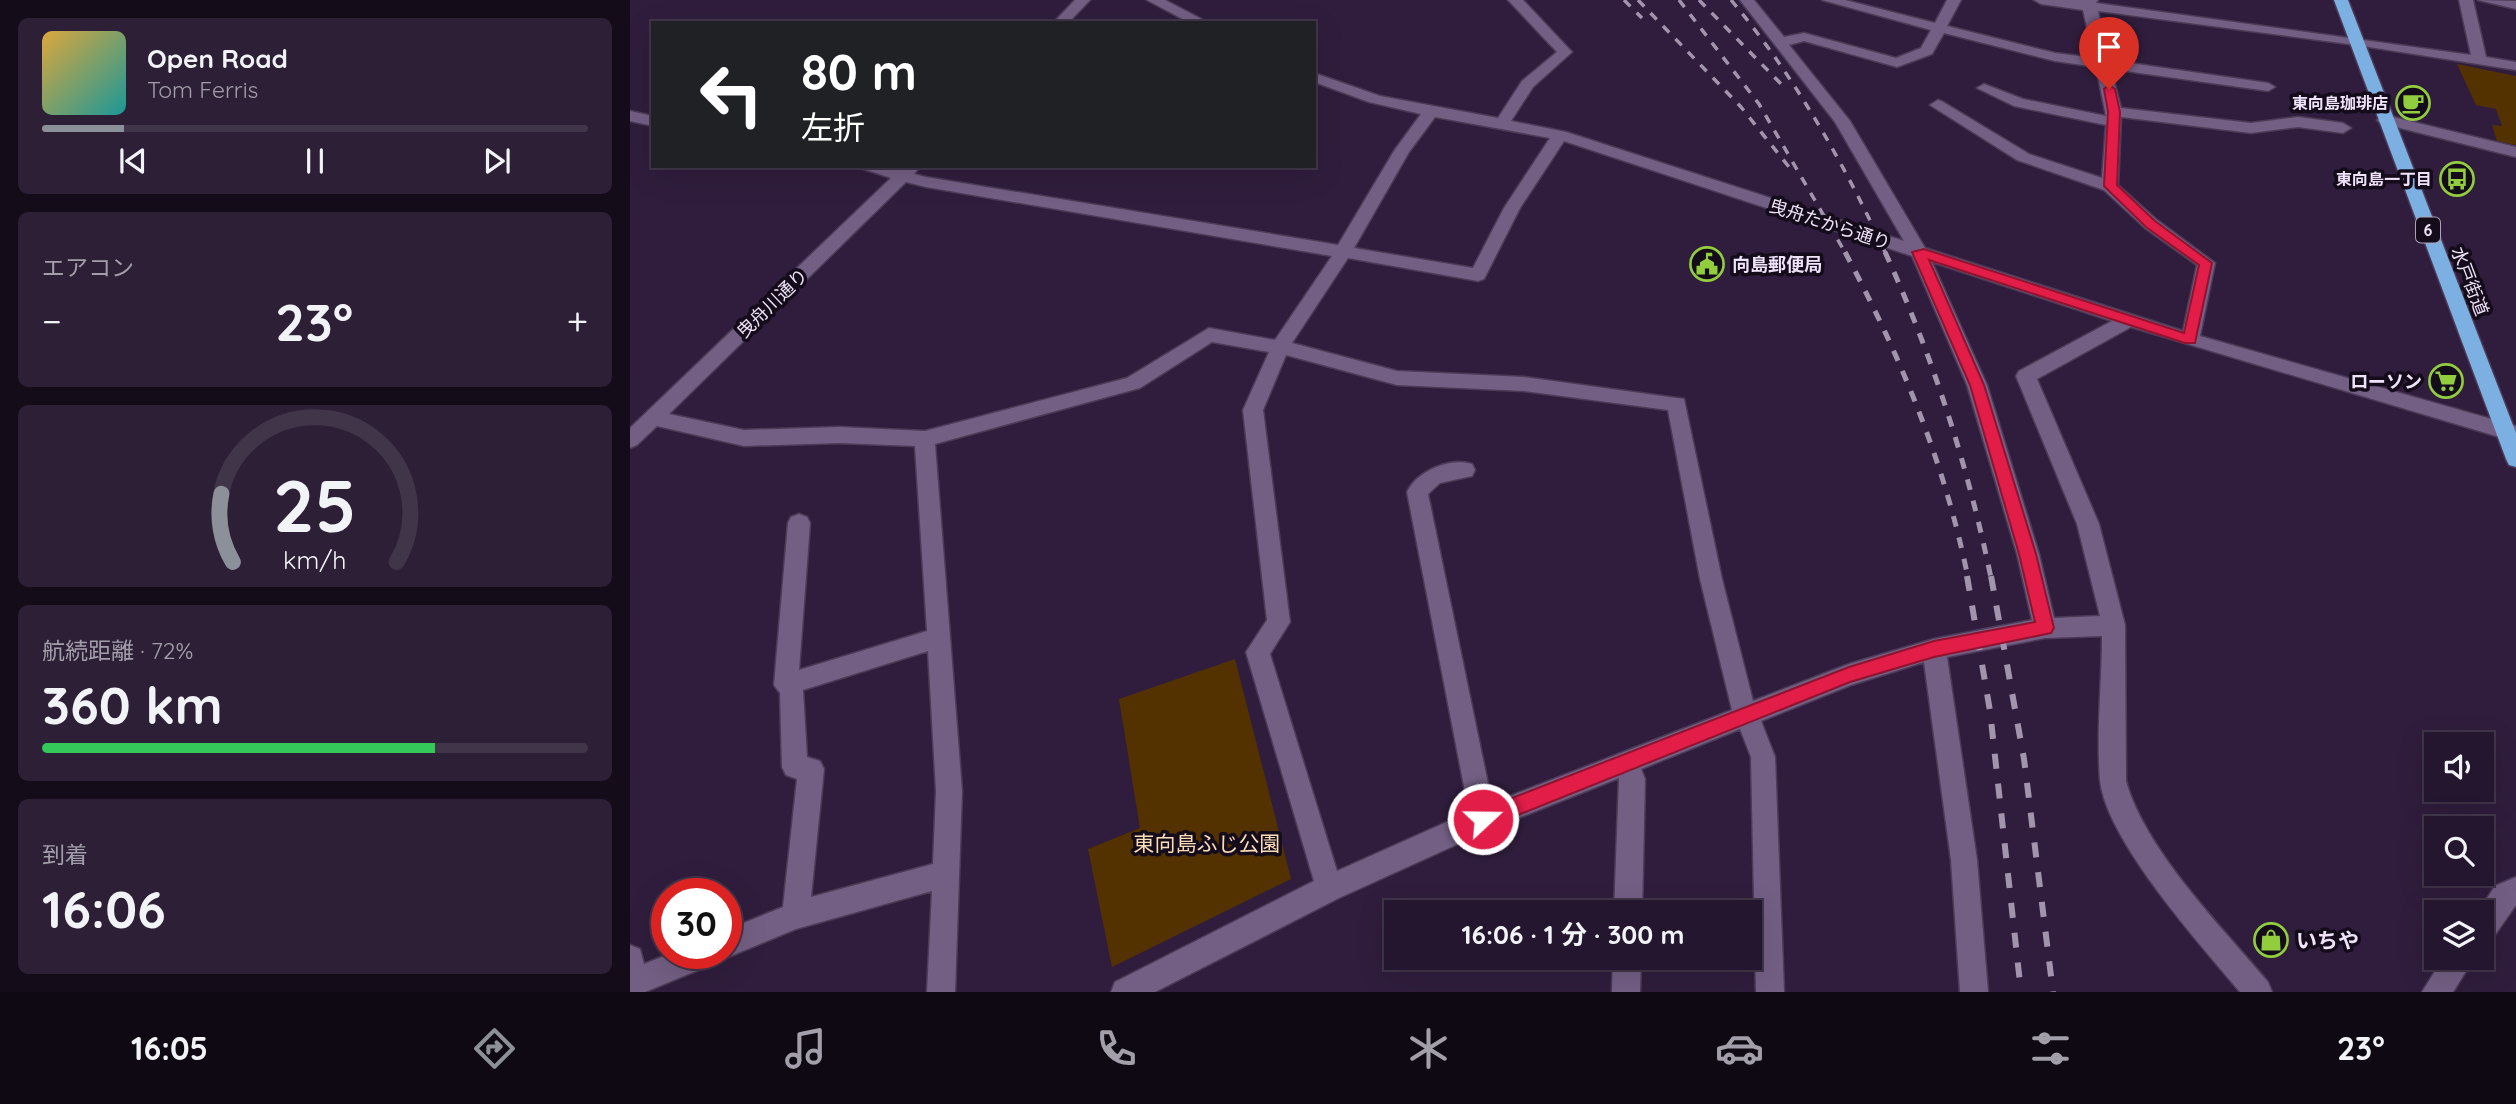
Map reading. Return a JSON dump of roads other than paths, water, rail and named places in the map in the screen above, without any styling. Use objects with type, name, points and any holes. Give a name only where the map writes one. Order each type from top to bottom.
[{"type":"highway","name":"水戸街道","points":[[2341,0],[2385,120],[2510,433],[2516,459]]},
{"type":"street","points":[[1062,21],[1083,0]]},
{"type":"street","points":[[1154,0],[1198,21]]},
{"type":"street","points":[[1503,122],[1527,84],[1565,52],[1515,0]]},
{"type":"street","points":[[1747,0],[1842,121],[1919,252],[1977,385],[2028,554],[2045,628]]},
{"type":"street","points":[[1829,0],[2105,66],[2268,87]]},
{"type":"street","points":[[1782,42],[1804,37],[1897,63],[1927,51],[1954,0]]},
{"type":"street","points":[[2041,0],[2090,2],[2516,66]]},
{"type":"street","points":[[2485,0],[2516,5]]},
{"type":"street","points":[[2462,1],[2479,59]]},
{"type":"street","points":[[2090,2],[2114,117],[2110,186]]},
{"type":"street","name":"曳舟たから通り","points":[[1316,78],[1368,99],[1430,113],[1503,122],[1560,135],[2190,340],[2510,433]]},
{"type":"street","points":[[1984,88],[2019,103],[2114,117],[2250,128],[2298,122],[2343,128]]},
{"type":"street","points":[[1938,105],[2023,157],[2110,186],[2151,224],[2206,263],[2190,340]]},
{"type":"street","points":[[1329,888],[1258,652],[1279,622],[1253,410],[1280,347],[1343,252],[1402,151],[1430,113]]},
{"type":"street","points":[[630,116],[651,121]]},
{"type":"street","points":[[2385,120],[2516,152]]},
{"type":"street","points":[[880,168],[908,171],[926,182],[1478,275],[1512,208],[1560,135]]},
{"type":"street","name":"曳舟川通り","points":[[630,440],[908,171]]},
{"type":"street","points":[[2130,320],[2026,376],[2088,524],[2114,625],[2113,781],[2121,810],[2174,891],[2258,992]]},
{"type":"street","points":[[653,418],[744,438],[839,435],[925,439],[1133,383],[1209,335],[1280,347],[1397,378],[1524,384],[1677,404],[1711,579],[1738,694],[1763,757],[1770,992]]},
{"type":"street","points":[[925,439],[949,791],[941,992]]},
{"type":"street","points":[[1465,470],[1434,476],[1417,492],[1483,819]]},
{"type":"street","points":[[799,523],[786,685],[939,637]]},
{"type":"street","points":[[1125,992],[1329,888],[1483,819],[1849,675],[1934,649],[2045,628],[2114,625]]},
{"type":"street","points":[[1934,649],[1964,860],[1974,992]]},
{"type":"street","points":[[790,683],[795,767],[811,769],[796,915]]},
{"type":"street","points":[[1626,764],[1632,779],[1628,900]]},
{"type":"street","points":[[742,937],[796,915],[946,874]]},
{"type":"street","points":[[2494,912],[2505,896],[2516,890]]},
{"type":"street","points":[[630,959],[630,984],[666,969]]},
{"type":"street","points":[[1626,992],[1627,970]]},
{"type":"street","points":[[2435,992],[2451,970]]},
{"type":"railway","points":[[1624,0],[1642,18]]},
{"type":"railway","points":[[1638,0],[1741,107],[1789,167]]},
{"type":"railway","points":[[1679,0],[1759,104],[1846,254]]},
{"type":"railway","points":[[1699,0],[1787,90]]},
{"type":"railway","points":[[1731,0],[1776,59],[1817,122],[1886,254]]},
{"type":"railway","points":[[1845,252],[1884,330],[1918,410],[1947,493],[1968,578]]},
{"type":"railway","points":[[1885,252],[1934,372],[1960,453],[1991,578]]},
{"type":"railway","points":[[1967,576],[1990,711],[2021,992]]},
{"type":"railway","points":[[1991,576],[2024,759],[2053,992]]},
{"type":"place","name":"東向島珈琲店","points":[[2413,103]]},
{"type":"place","name":"東向島一丁目","points":[[2457,179]]},
{"type":"place","name":"向島郵便局","points":[[1707,264]]},
{"type":"place","name":"ローソン","points":[[2446,381]]},
{"type":"place","name":"いちや","points":[[2271,940]]},
{"type":"park label","name":"東向島ふじ公園","points":[[1207,843]]}]
